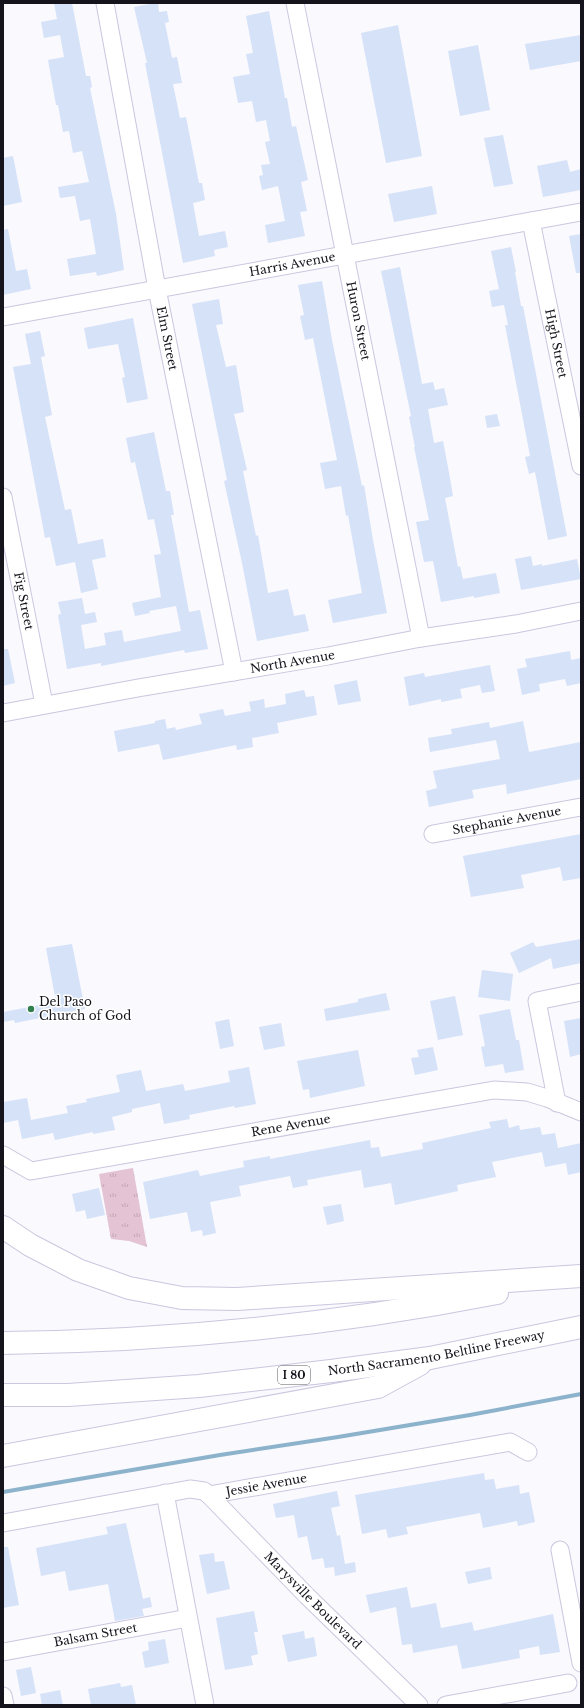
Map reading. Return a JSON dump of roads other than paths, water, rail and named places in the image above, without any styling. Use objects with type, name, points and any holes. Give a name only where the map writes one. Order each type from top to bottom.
[{"type":"highway","points":[[3,1228],[30,1245],[78,1270],[129,1288],[182,1298],[236,1299],[581,1276]]},
{"type":"highway","points":[[3,1344],[82,1342],[262,1330],[426,1308],[581,1276]]},
{"type":"highway","name":"North Sacramento Beltline Freeway","points":[[3,1394],[68,1395],[199,1386],[331,1371],[430,1358],[581,1327]]},
{"type":"highway","points":[[3,1456],[378,1387],[430,1358]]},
{"type":"street","name":"Elm Street","points":[[105,3],[157,289],[234,672]]},
{"type":"street","name":"Huron Street","points":[[294,3],[421,638]]},
{"type":"street","name":"Harris Avenue","points":[[3,317],[581,212]]},
{"type":"street","name":"High Street","points":[[531,220],[581,466]]},
{"type":"street","name":"Fig Street","points":[[3,497],[44,704]]},
{"type":"street","name":"North Avenue","points":[[3,713],[44,704],[328,656],[421,638],[516,624],[581,611]]},
{"type":"street","name":"Stephanie Avenue","points":[[433,834],[581,808]]},
{"type":"street","points":[[557,1103],[537,1001],[581,992]]},
{"type":"street","name":"Rene Avenue","points":[[3,1155],[31,1171],[484,1091],[516,1090],[547,1098],[581,1112]]},
{"type":"street","name":"Jessie Avenue","points":[[3,1523],[190,1489],[204,1491],[209,1494],[510,1442],[528,1452]]},
{"type":"street","points":[[165,1493],[205,1705]]},
{"type":"street","name":"Marysville Boulevard","points":[[209,1494],[307,1596],[419,1705]]},
{"type":"street","points":[[560,1550],[581,1663]]},
{"type":"street","name":"Balsam Street","points":[[3,1652],[188,1618]]},
{"type":"street","points":[[446,1705],[568,1683]]},
{"type":"street","points":[[3,1696],[5,1705]]},
{"type":"waterway","points":[[3,1492],[220,1455],[470,1415],[581,1394]]},
{"type":"place","name":"Del Paso Church of God","points":[[31,1009]]}]
